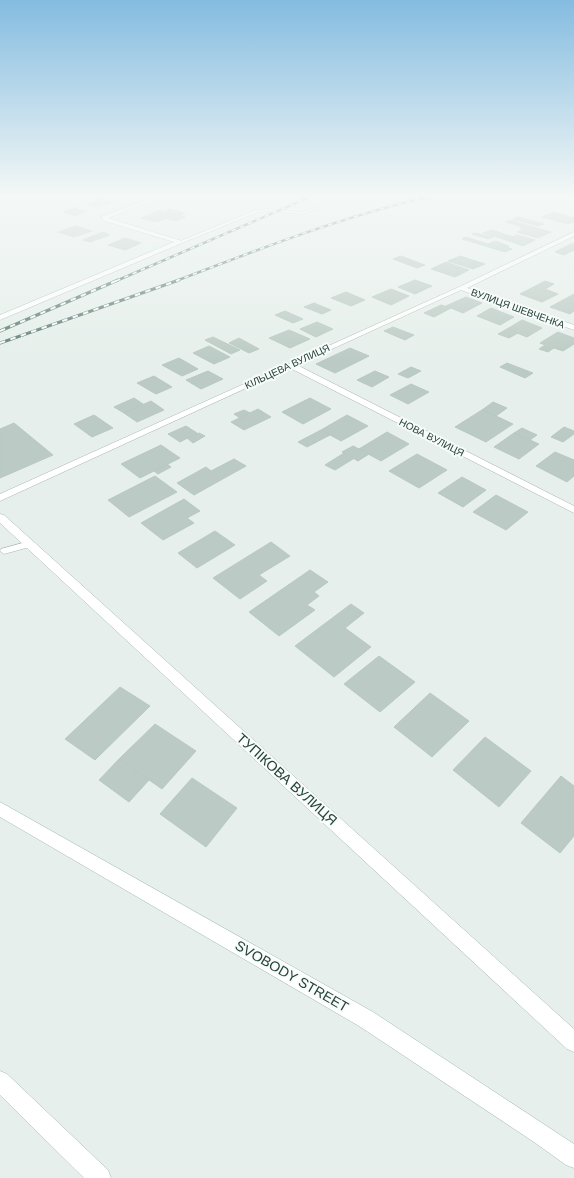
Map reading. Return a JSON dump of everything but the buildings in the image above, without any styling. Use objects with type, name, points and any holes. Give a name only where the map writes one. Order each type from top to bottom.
[{"type":"street","points":[[0,318],[156,252]]},
{"type":"street","name":"КІЛЬЦЕВА ВУЛИЦЯ","points":[[0,498],[461,288],[536,252]]},
{"type":"street","name":"ВУЛИЦЯ ШЕВЧЕНКА","points":[[461,288],[574,328]]},
{"type":"street","name":"НОВА ВУЛИЦЯ","points":[[290,365],[574,510]]},
{"type":"street","name":"ТУПІКОВА ВУЛИЦЯ","points":[[0,517],[574,1042]]},
{"type":"street","name":"SVOBODY STREET","points":[[0,809],[366,1019],[542,1134],[574,1157]]},
{"type":"street","points":[[0,1081],[100,1178]]},
{"type":"lane","points":[[4,551],[30,544]]},
{"type":"railway","points":[[116,281],[183,252]]},
{"type":"railway","points":[[176,281],[253,252]]},
{"type":"railway","points":[[0,331],[118,280]]},
{"type":"railway","points":[[0,343],[179,280]]}]
